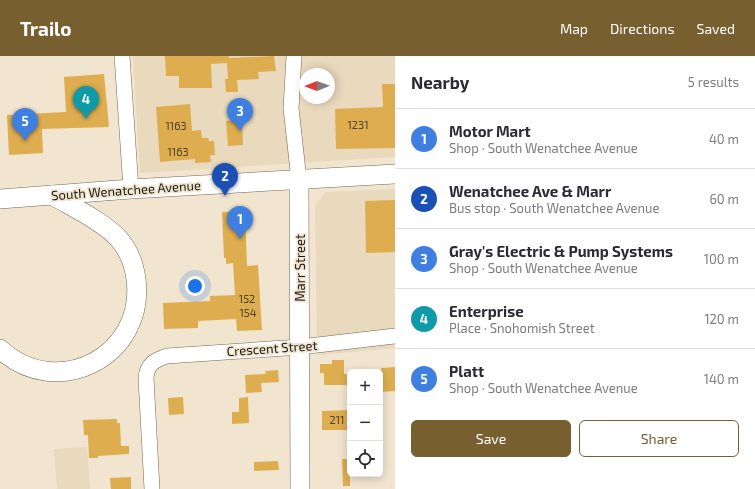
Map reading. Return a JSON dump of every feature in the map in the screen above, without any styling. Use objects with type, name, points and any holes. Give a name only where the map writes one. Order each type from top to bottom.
[{"type":"main road","name":"South Wenatchee Avenue","points":[[0,200],[131,189],[395,174]]},
{"type":"main road","name":"Marr Street","points":[[297,486],[300,347],[299,180]]},
{"type":"main road","points":[[0,349],[11,358],[42,372],[63,371],[84,367],[104,357],[120,341],[135,306],[137,291],[135,272],[129,253],[118,238],[106,228],[52,195]]},
{"type":"street","points":[[122,56],[131,189]]},
{"type":"street","name":"Marr Street","points":[[294,56],[291,108],[294,152],[299,180]]},
{"type":"street","name":"Crescent Street","points":[[152,489],[146,387],[147,371],[150,364],[167,356],[300,347],[395,336]]},
{"type":"shaded area","points":[[133,56],[395,56],[395,157],[140,173]]},
{"type":"shaded area","points":[[395,189],[395,348],[317,355],[315,207],[325,192]]},
{"type":"shaded area","points":[[87,447],[90,489],[57,489],[54,449]]},
{"type":"building","points":[[165,56],[229,56],[229,58],[274,56],[276,71],[258,72],[259,79],[237,80],[238,92],[226,92],[225,79],[228,79],[227,63],[211,64],[212,88],[179,88],[179,76],[166,76]]},
{"type":"building","points":[[104,74],[109,127],[42,129],[43,153],[9,155],[7,115],[66,112],[64,77]]},
{"type":"building","points":[[382,84],[395,84],[395,148],[336,149],[335,109],[383,107]]},
{"type":"building","points":[[190,104],[192,131],[201,130],[202,138],[208,138],[209,141],[214,141],[215,155],[210,155],[211,162],[195,163],[195,159],[160,162],[156,107]]},
{"type":"building","points":[[242,120],[243,145],[228,146],[226,121]]},
{"type":"building","points":[[395,200],[395,252],[366,253],[365,201]]},
{"type":"building","points":[[245,211],[247,266],[258,265],[262,330],[237,331],[236,319],[198,321],[198,328],[164,329],[163,303],[210,301],[210,296],[235,295],[233,263],[226,264],[226,258],[224,258],[222,212]]},
{"type":"building","points":[[332,360],[344,360],[344,374],[347,374],[347,385],[324,385],[324,373],[320,373],[320,364],[332,364]]},
{"type":"building","points":[[395,367],[395,391],[383,392],[383,369],[381,368]]},
{"type":"building","points":[[278,370],[279,382],[261,383],[262,392],[246,393],[245,375],[266,374],[265,371]]},
{"type":"building","points":[[183,397],[184,414],[169,415],[168,398]]},
{"type":"building","points":[[248,397],[249,423],[232,424],[232,412],[239,412],[239,398]]},
{"type":"building","points":[[347,410],[347,430],[322,430],[322,411]]},
{"type":"building","points":[[117,419],[117,423],[120,423],[121,446],[129,446],[129,454],[89,458],[88,435],[84,435],[83,420]]},
{"type":"building","points":[[342,459],[347,459],[347,477],[350,477],[350,486],[343,486]]},
{"type":"building","points":[[278,461],[279,470],[254,471],[254,462]]},
{"type":"building","points":[[131,477],[131,489],[111,489],[110,478]]},
{"type":"place","name":"Enterprise","points":[[86,119]]},
{"type":"place","name":"Gray's Electric & Pump Systems","points":[[240,131]]},
{"type":"place","name":"Platt","points":[[25,141]]},
{"type":"place","name":"Wenatchee Ave & Marr","points":[[225,196]]},
{"type":"place","name":"Motor Mart","points":[[240,239]]}]
